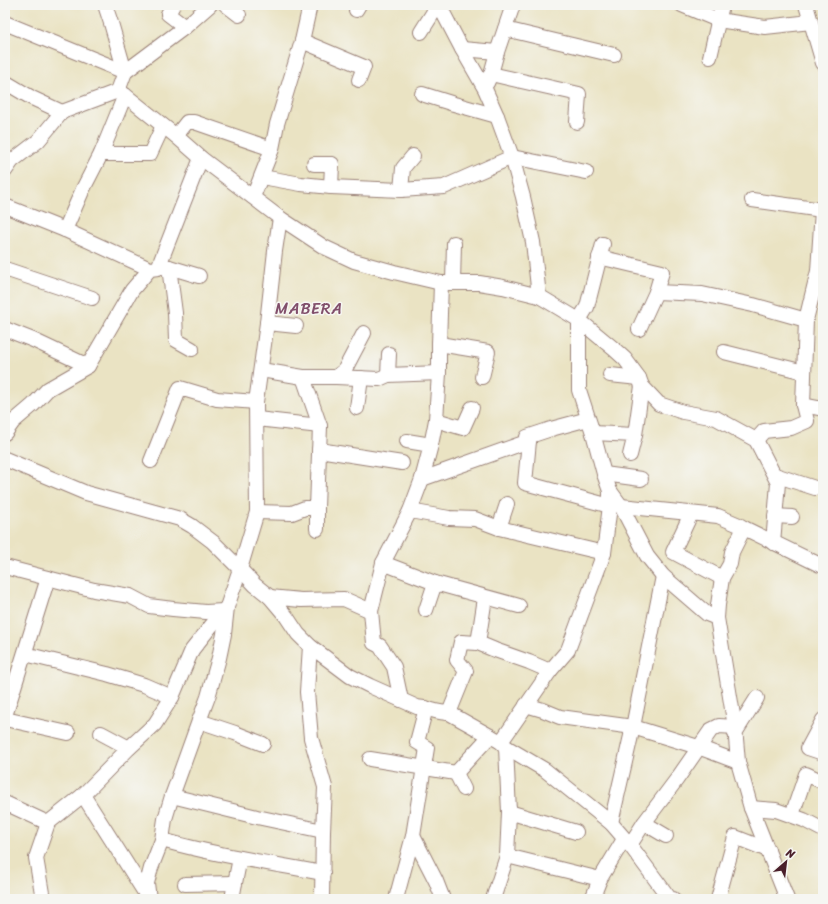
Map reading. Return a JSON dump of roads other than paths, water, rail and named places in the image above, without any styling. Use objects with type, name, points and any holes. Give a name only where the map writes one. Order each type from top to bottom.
[{"type":"street","points":[[65,230],[83,189],[101,154],[122,93],[124,72],[105,5]]},
{"type":"street","points":[[173,5],[168,14],[185,27]]},
{"type":"street","points":[[226,5],[239,15]]},
{"type":"street","points":[[253,197],[272,149],[276,124],[302,41],[310,5]]},
{"type":"street","points":[[421,32],[438,5],[485,89],[512,157],[524,197],[539,296]]},
{"type":"street","points":[[485,89],[513,5]]},
{"type":"street","points":[[682,5],[718,20],[765,27],[810,22]]},
{"type":"street","points":[[710,57],[722,5]]},
{"type":"street","points":[[806,5],[823,63]]},
{"type":"street","points":[[124,72],[185,27],[207,6]]},
{"type":"street","points":[[5,23],[124,72]]},
{"type":"street","points":[[505,29],[614,55]]},
{"type":"street","points":[[302,41],[364,67],[359,80]]},
{"type":"street","points":[[462,49],[497,52]]},
{"type":"street","points":[[491,74],[579,94],[577,122]]},
{"type":"street","points":[[5,82],[32,98],[62,112]]},
{"type":"street","points":[[5,171],[12,161],[38,141],[62,112],[122,93]]},
{"type":"street","points":[[122,93],[201,158],[280,218],[324,247],[354,261],[394,272],[447,283],[479,283],[539,296],[579,320],[614,349],[625,359],[640,382],[659,404],[683,412],[716,418],[756,440],[775,475],[778,484],[773,543]]},
{"type":"street","points":[[422,94],[497,116]]},
{"type":"street","points":[[176,136],[187,122],[194,122],[272,149]]},
{"type":"street","points":[[101,154],[150,154],[163,126]]},
{"type":"street","points":[[402,190],[403,168],[413,156]]},
{"type":"street","points":[[262,177],[301,184],[331,187],[402,190],[444,186],[512,157],[586,172]]},
{"type":"street","points":[[5,433],[13,422],[33,405],[48,389],[88,366],[132,290],[159,268],[201,158]]},
{"type":"street","points":[[314,164],[332,164],[331,187]]},
{"type":"street","points":[[752,200],[822,208],[820,272],[806,320],[803,405],[807,421],[790,428],[764,431],[756,440]]},
{"type":"street","points":[[5,206],[159,268],[200,276]]},
{"type":"street","points":[[148,899],[147,883],[151,868],[162,840],[165,819],[172,796],[208,697],[224,634],[225,609],[240,569],[257,512],[256,402],[280,218]]},
{"type":"street","points":[[401,700],[394,667],[380,646],[374,642],[371,611],[383,563],[410,512],[422,479],[431,445],[436,420],[439,344],[454,243]]},
{"type":"street","points":[[639,329],[656,292],[662,272],[601,251],[587,307],[579,320],[579,390],[604,474],[615,506],[647,556],[663,576],[706,614],[717,618]]},
{"type":"street","points":[[159,268],[175,313],[176,340],[192,349]]},
{"type":"street","points":[[5,269],[92,298]]},
{"type":"street","points":[[656,292],[702,294],[752,305],[806,320]]},
{"type":"street","points":[[267,324],[296,326]]},
{"type":"street","points":[[5,329],[33,340],[88,366]]},
{"type":"street","points":[[336,377],[344,371],[364,333]]},
{"type":"street","points":[[439,344],[488,352],[482,377]]},
{"type":"street","points":[[724,352],[804,372]]},
{"type":"street","points":[[388,375],[389,354]]},
{"type":"street","points":[[261,370],[303,377],[379,379],[388,375],[439,373]]},
{"type":"street","points":[[610,375],[640,382]]},
{"type":"street","points":[[303,377],[320,426],[317,530]]},
{"type":"street","points":[[357,408],[361,378]]},
{"type":"street","points":[[630,455],[635,435],[640,382]]},
{"type":"street","points":[[151,461],[180,388],[217,399],[256,402]]},
{"type":"street","points":[[803,405],[823,409]]},
{"type":"street","points":[[436,420],[463,428],[472,408]]},
{"type":"street","points":[[257,419],[320,426]]},
{"type":"street","points":[[588,419],[527,437],[529,441],[525,483],[615,506],[718,516],[820,565],[823,565]]},
{"type":"street","points":[[593,433],[635,435]]},
{"type":"street","points":[[407,441],[431,445]]},
{"type":"street","points":[[422,479],[529,441]]},
{"type":"street","points":[[319,450],[402,463]]},
{"type":"street","points":[[5,459],[86,493],[180,519],[192,526],[213,542],[255,585],[270,597],[286,616],[298,634],[310,646],[350,676],[417,707],[426,708],[440,713],[449,713],[484,732],[545,770],[611,823],[670,898],[673,899]]},
{"type":"street","points":[[604,474],[641,479]]},
{"type":"street","points":[[775,475],[815,488]]},
{"type":"street","points":[[499,528],[507,504]]},
{"type":"street","points":[[370,759],[456,774],[499,742],[550,671],[568,650],[604,553],[615,506]]},
{"type":"street","points":[[257,512],[292,513],[305,508],[317,508]]},
{"type":"street","points":[[410,512],[449,518],[475,519],[499,528],[604,553]]},
{"type":"street","points":[[690,514],[673,552],[722,578]]},
{"type":"street","points":[[775,516],[792,517]]},
{"type":"street","points":[[744,528],[732,552],[730,564],[722,578],[717,618],[735,730],[738,762],[751,808],[786,899]]},
{"type":"street","points":[[383,563],[435,583],[485,598],[519,606]]},
{"type":"street","points":[[5,568],[94,590],[130,596],[149,606],[206,612],[225,609]]},
{"type":"street","points":[[611,823],[633,727],[663,576]]},
{"type":"street","points":[[48,578],[5,717],[68,733]]},
{"type":"street","points":[[426,610],[435,583]]},
{"type":"street","points":[[270,597],[301,600],[344,599],[371,611]]},
{"type":"street","points":[[478,643],[485,598]]},
{"type":"street","points":[[43,899],[36,858],[48,823],[83,795],[155,724],[172,697],[192,650],[225,609]]},
{"type":"street","points":[[449,713],[466,671],[457,660],[462,642],[478,643],[550,671]]},
{"type":"street","points":[[310,646],[307,692],[311,738],[325,787],[322,899]]},
{"type":"street","points":[[25,654],[114,676],[144,685],[172,697]]},
{"type":"street","points":[[735,730],[757,698]]},
{"type":"street","points":[[526,705],[560,717],[633,727],[698,747],[738,762]]},
{"type":"street","points":[[396,899],[413,836],[424,768],[427,748],[417,742],[426,708]]},
{"type":"street","points":[[823,720],[808,748],[823,753]]},
{"type":"street","points":[[199,721],[263,744]]},
{"type":"street","points":[[592,899],[600,879],[677,779],[710,730],[719,726],[735,730]]},
{"type":"street","points":[[101,733],[129,748]]},
{"type":"street","points":[[493,899],[507,856],[509,812],[499,742]]},
{"type":"street","points":[[456,774],[464,789]]},
{"type":"street","points":[[792,815],[806,774],[823,782]]},
{"type":"street","points":[[83,795],[148,899]]},
{"type":"street","points":[[172,796],[257,817],[323,831]]},
{"type":"street","points":[[5,803],[48,823]]},
{"type":"street","points":[[751,808],[776,810],[804,820],[823,830]]},
{"type":"street","points":[[509,812],[576,832]]},
{"type":"street","points":[[644,823],[666,836]]},
{"type":"street","points":[[413,836],[436,881],[443,899]]},
{"type":"street","points":[[718,899],[735,837],[768,850]]},
{"type":"street","points":[[162,840],[185,847],[322,873]]},
{"type":"street","points":[[507,856],[600,879]]},
{"type":"street","points":[[232,899],[240,858]]},
{"type":"street","points":[[185,884],[235,883]]},
{"type":"district","name":"MABERA","points":[[309,308]]}]
